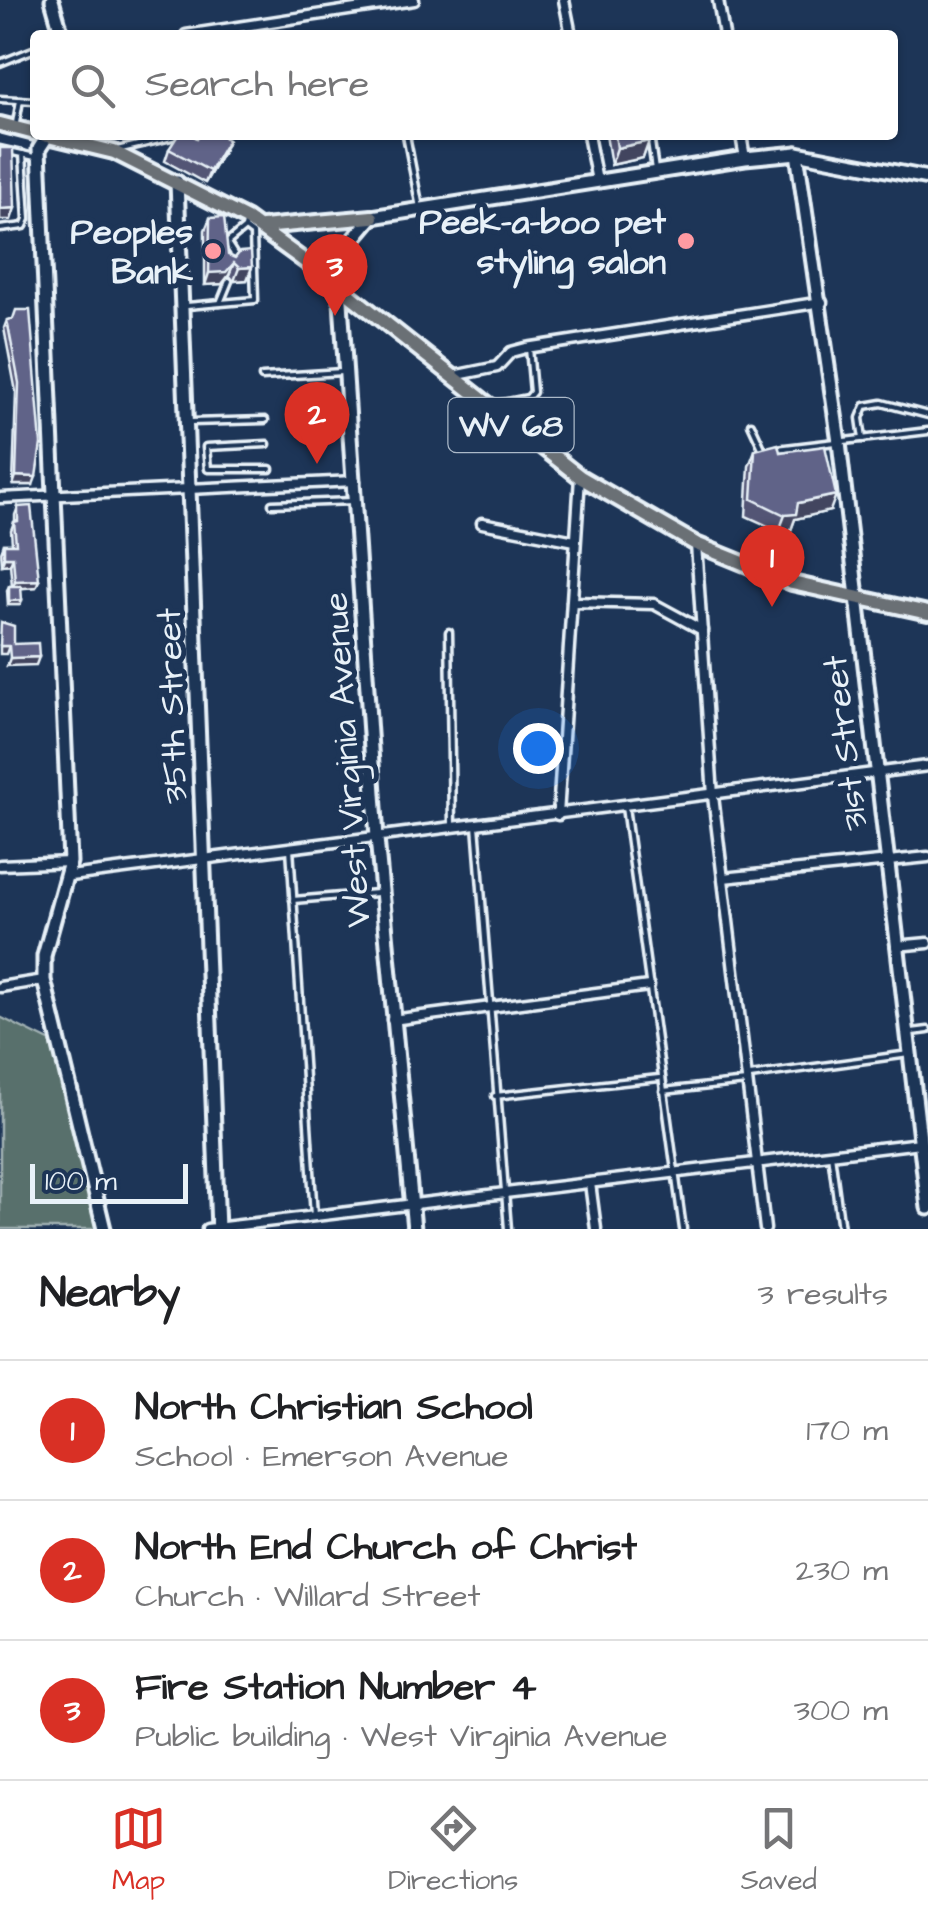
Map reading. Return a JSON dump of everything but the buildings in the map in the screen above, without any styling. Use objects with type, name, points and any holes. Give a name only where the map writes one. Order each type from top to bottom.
[{"type":"main road","name":"WV 68","points":[[67,140],[114,152],[177,182],[250,225],[340,287],[580,476],[696,544],[792,583],[928,613]]},
{"type":"main road","points":[[109,140],[114,152]]},
{"type":"main road","points":[[250,225],[372,217]]},
{"type":"street","points":[[52,0],[61,30]]},
{"type":"street","points":[[219,30],[414,0]]},
{"type":"street","points":[[564,0],[569,30]]},
{"type":"street","points":[[718,0],[723,30]]},
{"type":"street","points":[[45,140],[40,158],[70,869],[44,956],[44,980],[104,1229]]},
{"type":"street","points":[[589,140],[597,182]]},
{"type":"street","points":[[742,140],[745,158]]},
{"type":"street","points":[[340,287],[351,242],[372,217],[420,208],[745,158],[797,154],[928,178]]},
{"type":"street","name":"31st Street","points":[[797,154],[840,442],[854,598],[909,1054],[922,1117],[920,1143],[928,1208]]},
{"type":"street","name":"35th Street","points":[[177,182],[215,1228]]},
{"type":"street","name":"West Virginia Avenue","points":[[340,287],[392,1020],[414,1229]]},
{"type":"street","points":[[451,376],[497,366],[511,352],[529,348],[822,302]]},
{"type":"street","points":[[558,815],[580,476]]},
{"type":"street","points":[[0,498],[356,480]]},
{"type":"street","points":[[482,524],[575,541]]},
{"type":"street","points":[[696,544],[713,796],[765,1229]]},
{"type":"street","points":[[572,602],[654,604],[702,630]]},
{"type":"street","points":[[0,864],[70,869],[204,859],[928,766]]},
{"type":"street","points":[[723,878],[886,858],[928,858]]},
{"type":"street","points":[[896,946],[928,943]]},
{"type":"street","points":[[0,987],[44,980]]},
{"type":"street","points":[[392,1020],[649,986]]},
{"type":"street","points":[[215,1228],[920,1143]]},
{"type":"street","points":[[590,1183],[596,1229]]},
{"type":"lane","points":[[0,63],[30,50]]},
{"type":"lane","points":[[0,99],[30,101]]},
{"type":"lane","points":[[7,126],[20,100]]},
{"type":"lane","points":[[114,152],[150,140]]},
{"type":"lane","points":[[407,140],[420,208]]},
{"type":"lane","points":[[651,140],[656,172]]},
{"type":"lane","points":[[0,150],[40,158]]},
{"type":"lane","points":[[0,229],[24,226],[27,220],[23,154]]},
{"type":"lane","points":[[182,306],[255,300],[250,225],[226,243],[234,254],[229,265]]},
{"type":"lane","points":[[220,303],[229,281]]},
{"type":"lane","points":[[489,407],[502,400],[528,398],[533,392],[529,348]]},
{"type":"lane","points":[[262,377],[347,372]]},
{"type":"lane","points":[[863,440],[860,418],[864,406],[882,403],[928,416]]},
{"type":"lane","points":[[186,422],[266,420]]},
{"type":"lane","points":[[751,424],[760,450],[928,431]]},
{"type":"lane","points":[[268,444],[206,447],[208,469],[270,469]]},
{"type":"lane","points":[[272,504],[357,501]]},
{"type":"lane","points":[[449,632],[452,828]]},
{"type":"lane","points":[[625,807],[683,1229]]},
{"type":"lane","points":[[476,826],[508,1229]]},
{"type":"lane","points":[[290,848],[314,1216]]},
{"type":"lane","points":[[293,900],[382,892]]},
{"type":"lane","points":[[907,1032],[928,1030]]},
{"type":"lane","points":[[663,1091],[909,1054]]},
{"type":"lane","points":[[495,1096],[661,1078]]},
{"type":"lane","points":[[832,1154],[841,1229]]},
{"type":"green space","points":[[0,1017],[57,1045],[104,1229],[0,1229]]},
{"type":"place","name":"Peek-a-boo pet styling salon","points":[[686,241]]},
{"type":"place","name":"Peoples Bank","points":[[213,251]]},
{"type":"place","name":"Fire Station Number 4","points":[[335,316]]},
{"type":"place","name":"North End Church of Christ","points":[[317,464]]},
{"type":"place","name":"North Christian School","points":[[772,607]]}]
